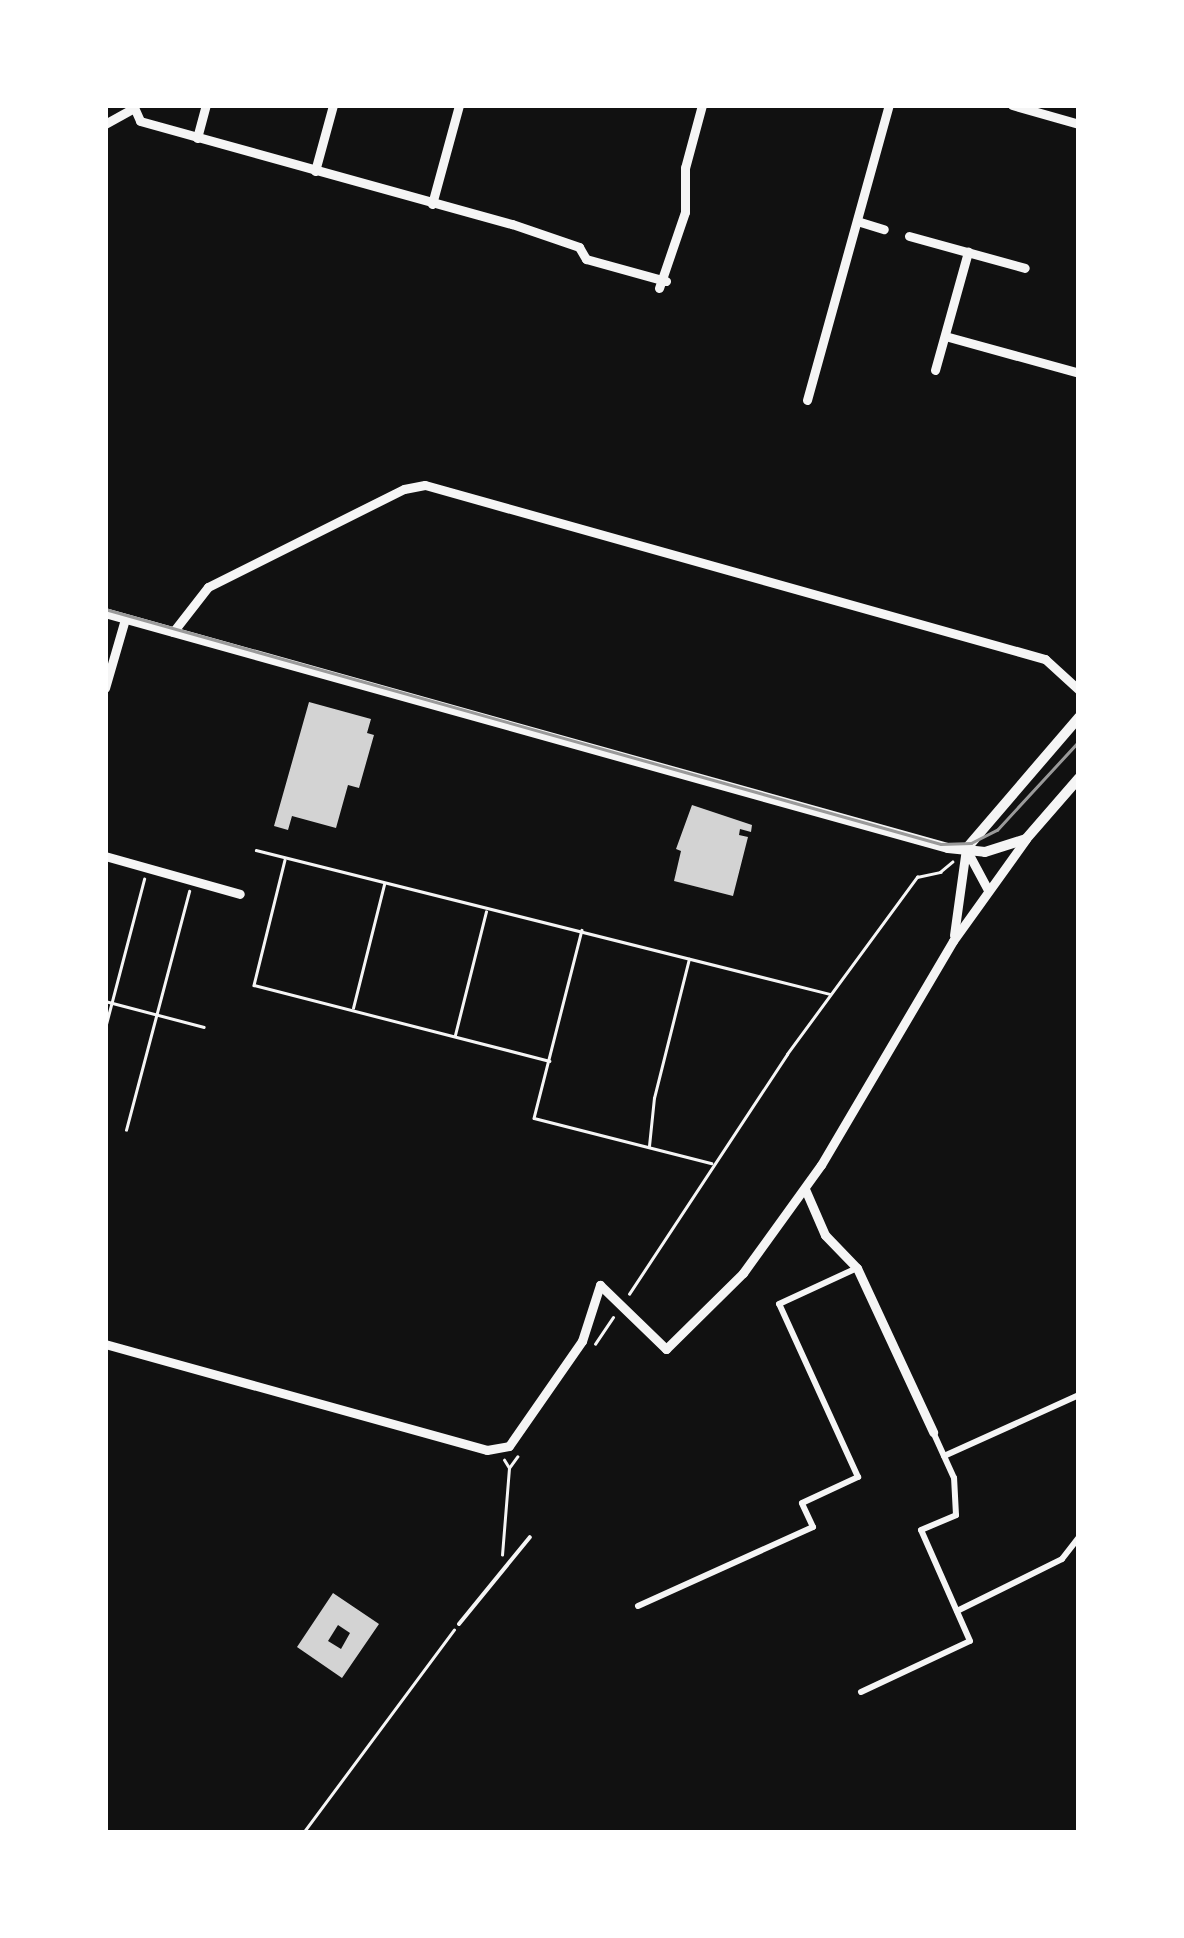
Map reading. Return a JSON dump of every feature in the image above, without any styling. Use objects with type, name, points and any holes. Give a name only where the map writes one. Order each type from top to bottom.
[{"type":"street","points":[[197,138],[206,105]]},
{"type":"street","points":[[314,171],[333,105]]},
{"type":"street","points":[[432,204],[459,105]]},
{"type":"street","points":[[105,124],[134,106],[140,120],[512,224],[580,247],[586,258],[662,284],[702,105]]},
{"type":"street","points":[[807,400],[888,105]]},
{"type":"street","points":[[1012,105],[1079,124]]},
{"type":"street","points":[[857,220],[884,229]]},
{"type":"street","points":[[908,236],[1025,268]]},
{"type":"street","points":[[936,370],[968,252]]},
{"type":"street","points":[[945,336],[1079,373]]},
{"type":"street","points":[[172,632],[180,614],[208,587],[404,489],[425,485],[1045,659],[1079,690]]},
{"type":"street","points":[[105,613],[933,845],[985,852],[1026,839]]},
{"type":"street","points":[[105,688],[125,619]]},
{"type":"street","points":[[953,941],[966,849],[1079,718]]},
{"type":"street","points":[[105,1344],[499,1451],[510,1446],[582,1341],[600,1285],[624,1302],[666,1349],[744,1272],[805,1190],[953,941],[1026,839],[1079,778]]},
{"type":"street","points":[[966,849],[988,890]]},
{"type":"street","points":[[105,856],[240,894]]},
{"type":"street","points":[[805,1190],[826,1235],[857,1268],[954,1478],[956,1514],[921,1530],[970,1641],[861,1692]]},
{"type":"street","points":[[638,1606],[813,1526],[802,1502],[858,1477],[778,1304],[857,1268]]},
{"type":"street","points":[[944,1456],[1079,1395]]},
{"type":"street","points":[[957,1611],[1062,1560],[1079,1537]]},
{"type":"lane","points":[[458,1624],[530,1537]]},
{"type":"path","points":[[592,1347],[712,1164],[917,877],[940,872],[966,849]]},
{"type":"path","points":[[256,850],[487,910]]},
{"type":"path","points":[[286,858],[254,985],[549,1061]]},
{"type":"path","points":[[105,1028],[147,868]]},
{"type":"path","points":[[126,1130],[192,880]]},
{"type":"path","points":[[352,1010],[384,884]]},
{"type":"path","points":[[455,1037],[488,905],[832,995]]},
{"type":"path","points":[[582,930],[534,1118],[712,1164]]},
{"type":"path","points":[[649,1147],[654,1098],[690,958]]},
{"type":"path","points":[[105,1001],[204,1028]]},
{"type":"path","points":[[500,1576],[510,1468],[520,1453]]},
{"type":"path","points":[[303,1833],[361,1749],[458,1624]]},
{"type":"building","points":[[309,702],[371,719],[367,733],[374,735],[359,788],[348,785],[336,828],[292,816],[288,830],[274,826]]},
{"type":"building","points":[[692,805],[752,825],[751,832],[740,829],[739,835],[748,837],[733,896],[674,881],[681,851],[676,849]]},
{"type":"building","points":[[333,1593],[379,1624],[342,1678],[297,1647]],"holes":[[[338,1625],[350,1633],[341,1649],[328,1641]]]},
{"type":"tram line","points":[[105,609],[941,844],[971,843],[997,830],[1079,741]]}]
